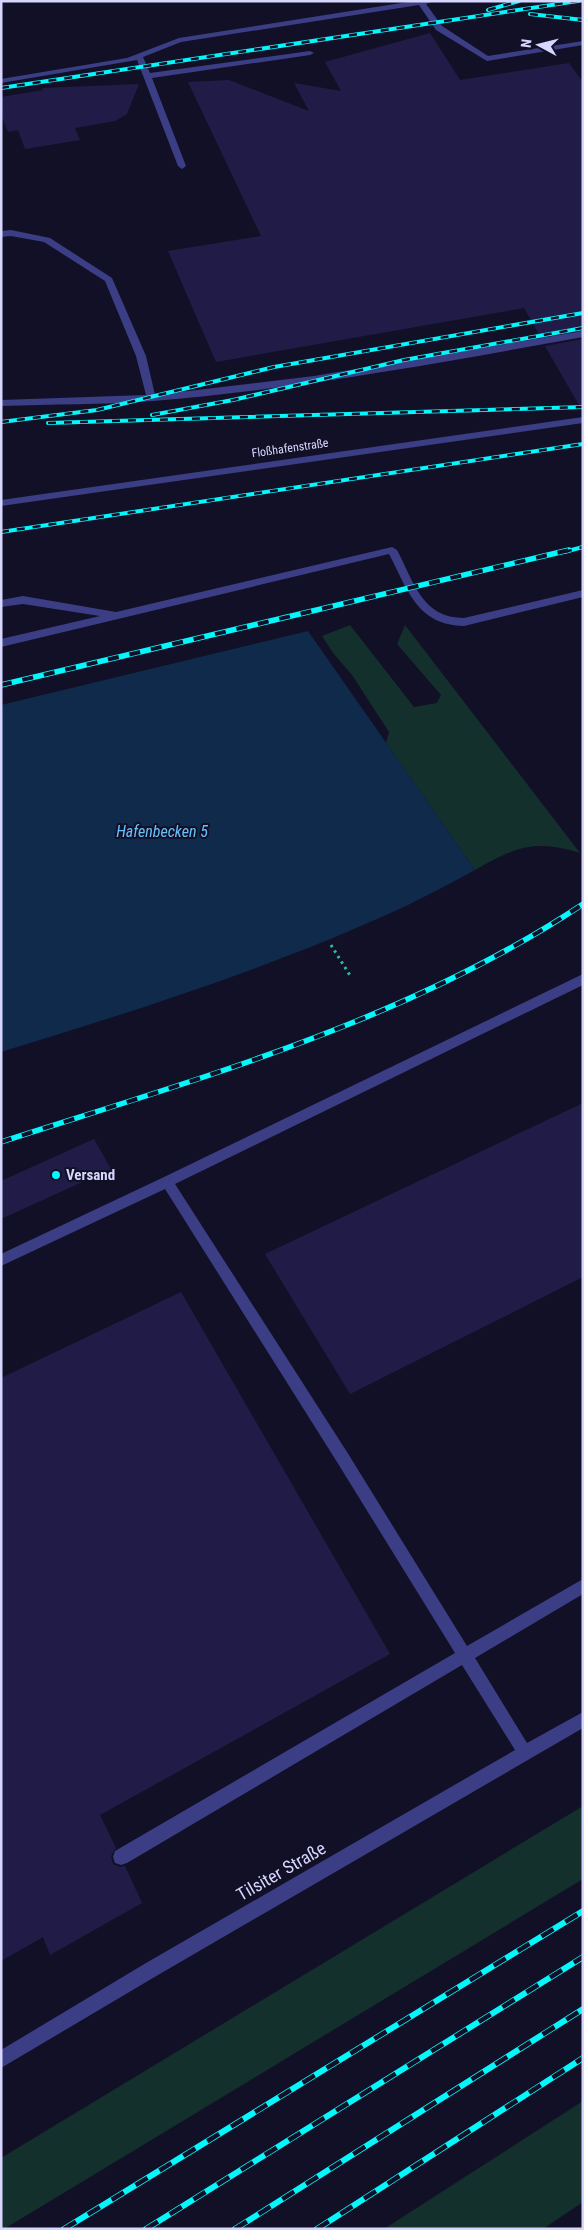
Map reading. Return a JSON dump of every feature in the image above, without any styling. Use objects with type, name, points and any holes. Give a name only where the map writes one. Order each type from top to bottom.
[{"type":"street","points":[[1,81],[129,60],[178,40],[426,2],[439,28],[487,59],[583,44]]},
{"type":"street","points":[[148,76],[310,53]]},
{"type":"street","points":[[140,56],[182,166]]},
{"type":"street","points":[[1,234],[11,233],[47,240],[109,280],[140,356],[151,398]]},
{"type":"street","points":[[1,403],[151,398],[308,381],[407,366],[583,334]]},
{"type":"street","name":"Floßhafenstraße","points":[[1,503],[583,420]]},
{"type":"street","points":[[1,643],[392,550],[426,609],[434,616],[448,622],[464,622],[583,593]]},
{"type":"street","points":[[1,604],[23,600],[118,615]]},
{"type":"street","points":[[1,1260],[583,979]]},
{"type":"street","points":[[166,1182],[342,1457],[525,1753]]},
{"type":"street","points":[[121,1857],[583,1586]]},
{"type":"street","name":"Tilsiter Straße","points":[[1,2060],[152,1969],[583,1719]]},
{"type":"path","points":[[331,945],[351,977]]},
{"type":"green space","points":[[350,625],[414,707],[437,703],[441,695],[397,644],[405,625],[580,853],[537,846],[514,851],[475,870],[386,743],[389,732],[352,675],[333,653],[322,636]]},
{"type":"green space","points":[[583,1806],[583,1879],[4,2229],[1,2229],[1,2158]]},
{"type":"green space","points":[[583,2101],[583,2202],[543,2229],[384,2229]]},
{"type":"water","name":"Hafenbecken 5","points":[[308,631],[475,870],[408,905],[308,948],[207,986],[1,1052],[1,705]]},
{"type":"building","points":[[430,33],[460,80],[569,63],[583,82],[583,329],[540,336],[524,308],[216,362],[168,251],[261,236],[188,82],[229,80],[309,111],[294,83],[341,91],[325,62]]},
{"type":"building","points":[[139,84],[127,114],[115,121],[75,128],[80,140],[25,149],[18,130],[8,132],[1,115],[1,97],[43,90],[42,88]]},
{"type":"building","points":[[583,339],[583,412],[545,346]]},
{"type":"building","points":[[583,1103],[583,1277],[350,1394],[265,1254]]},
{"type":"building","name":"Versand","points":[[94,1139],[111,1169],[1,1219],[1,1181]]},
{"type":"building","points":[[181,1292],[390,1654],[100,1815],[116,1848],[111,1856],[113,1864],[120,1867],[125,1866],[142,1903],[50,1955],[43,1937],[1,1961],[1,1378]]},
{"type":"railway","points":[[488,10],[519,1]]},
{"type":"railway","points":[[1,88],[578,1]]},
{"type":"railway","points":[[530,14],[583,20]]},
{"type":"railway","points":[[1,422],[97,410],[274,367],[583,313]]},
{"type":"railway","points":[[152,415],[233,400],[404,360],[583,328]]},
{"type":"railway","points":[[48,423],[583,407]]},
{"type":"railway","points":[[1,532],[583,444]]},
{"type":"railway","points":[[564,552],[583,547]]},
{"type":"railway","points":[[1,685],[569,550]]},
{"type":"railway","points":[[1,1142],[226,1069],[301,1043],[374,1014],[446,982],[516,945],[583,904]]},
{"type":"railway","points":[[64,2229],[583,1911]]},
{"type":"railway","points":[[146,2229],[583,1957]]},
{"type":"railway","points":[[235,2229],[583,2009]]},
{"type":"railway","points":[[317,2229],[583,2058]]},
{"type":"place","name":"Versand","points":[[56,1175]]}]
